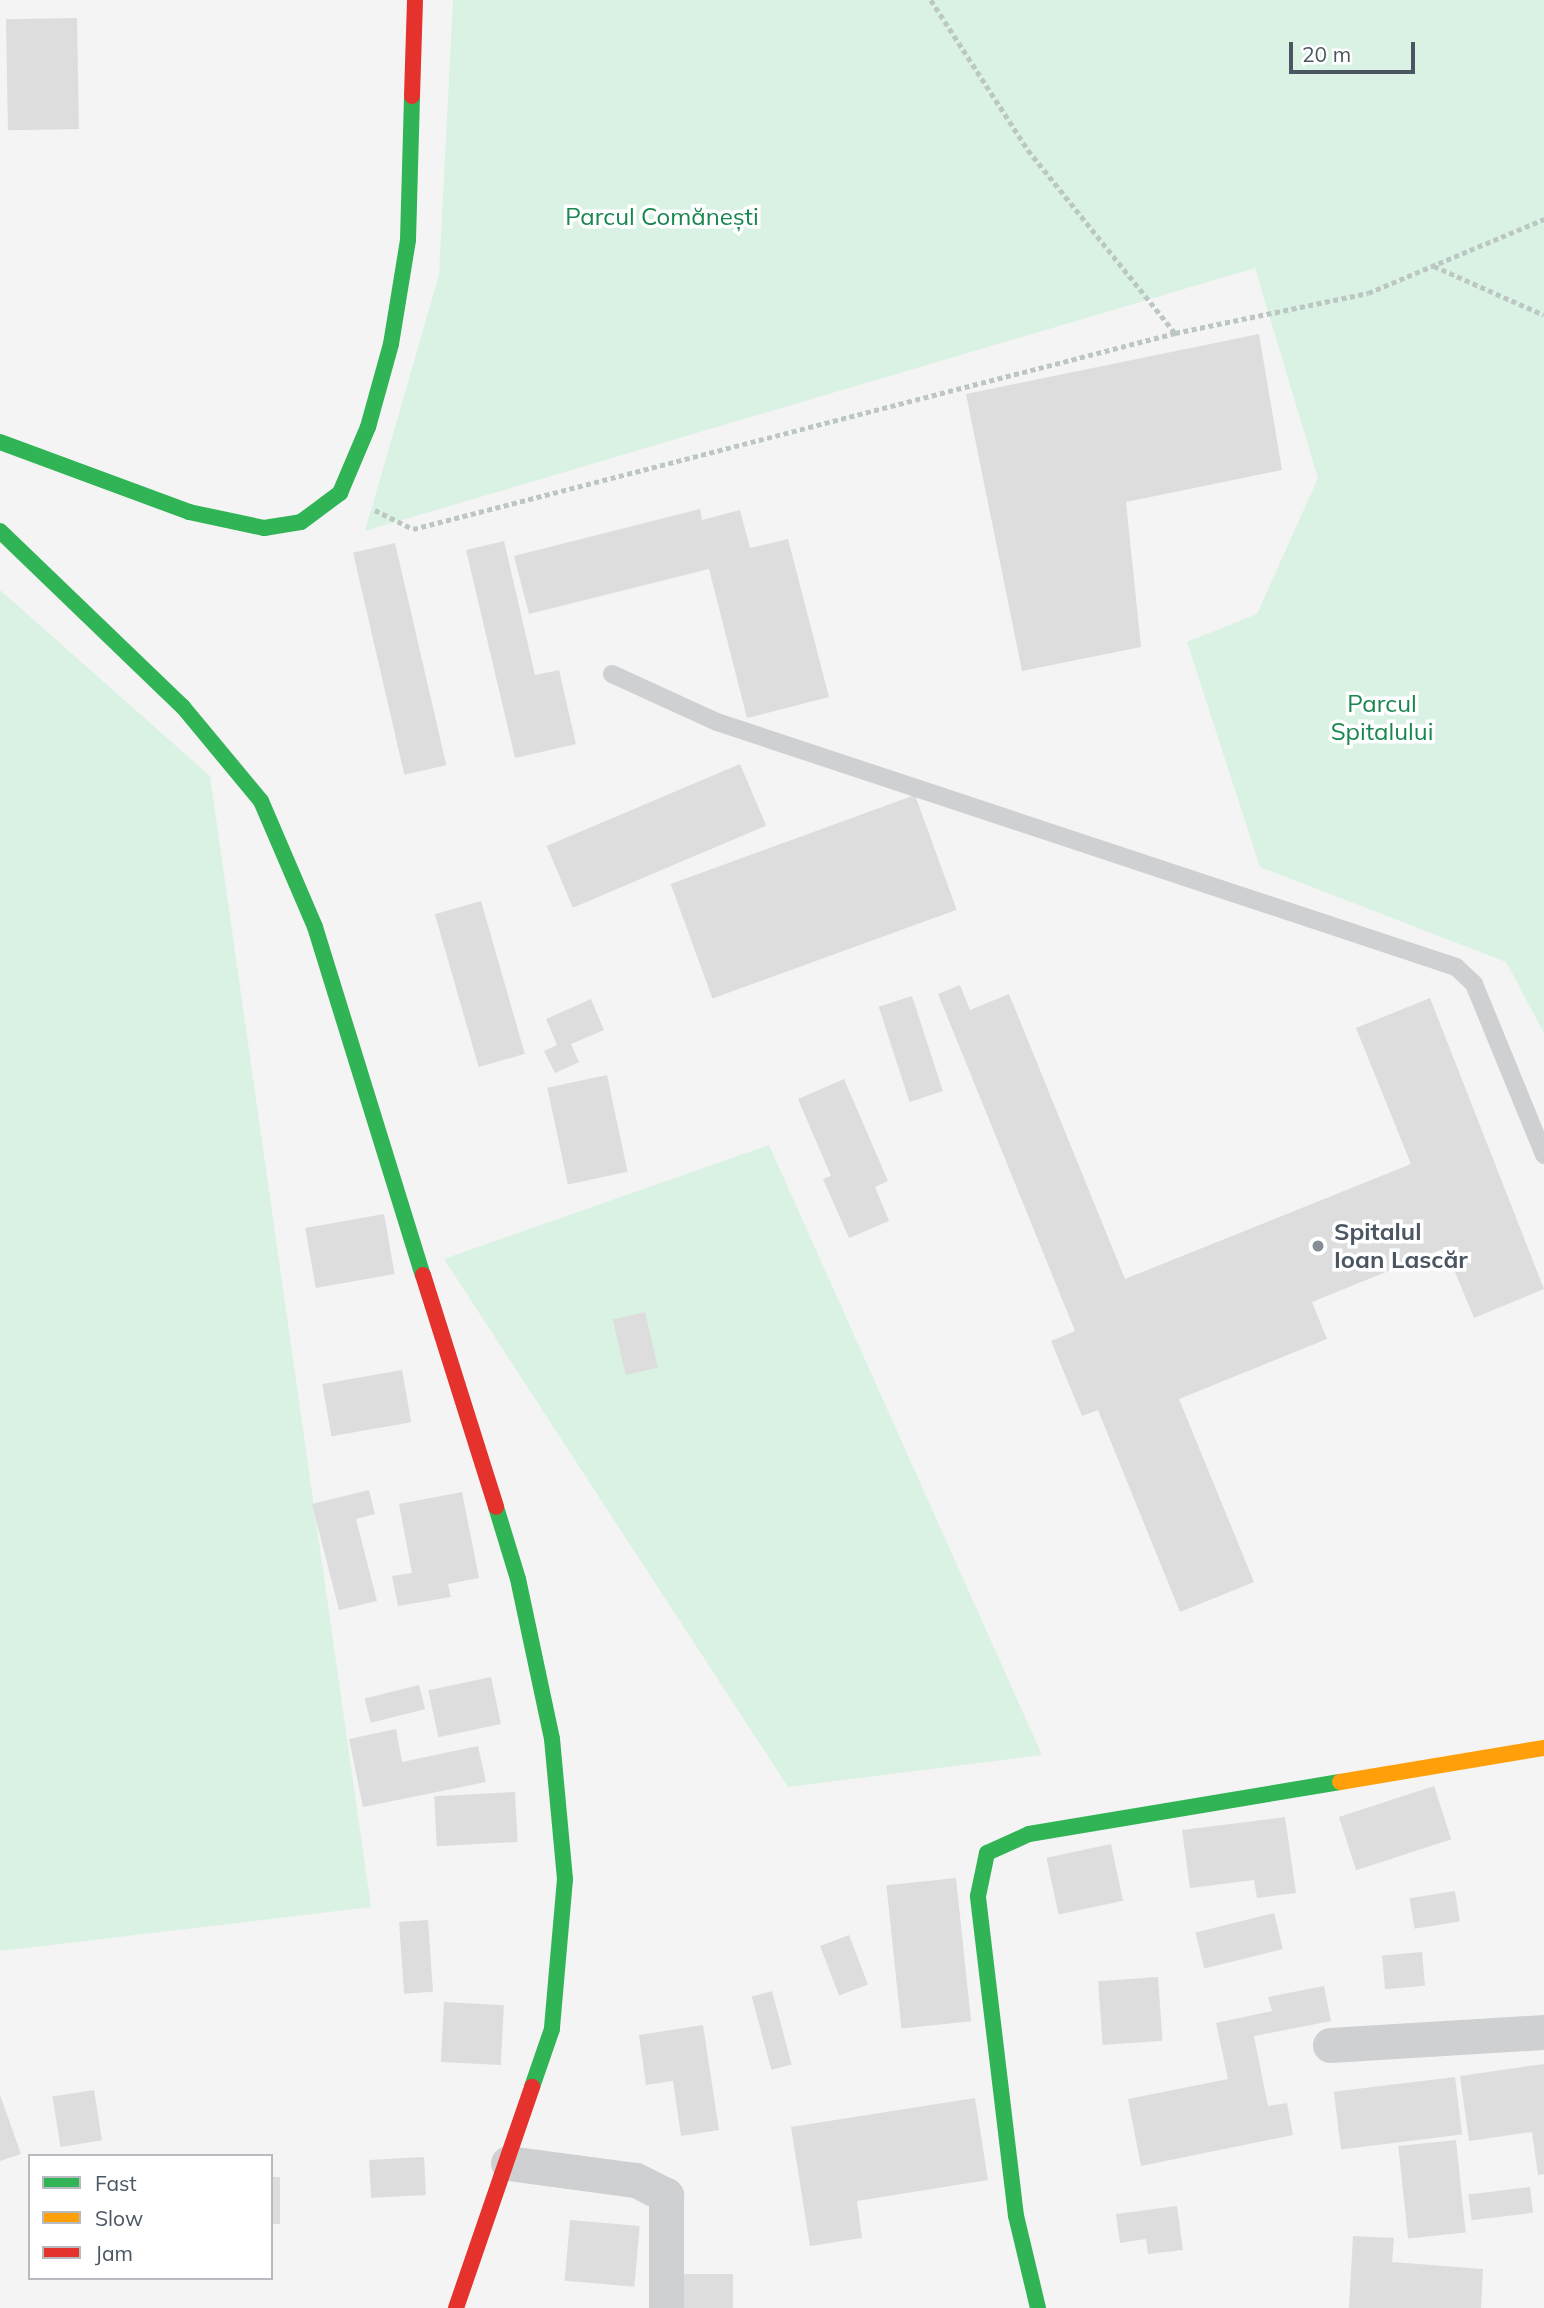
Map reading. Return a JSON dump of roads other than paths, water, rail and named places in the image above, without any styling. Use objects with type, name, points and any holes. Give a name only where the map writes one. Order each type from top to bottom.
[{"type":"street","points":[[0,442],[189,512],[264,528],[301,522],[340,493],[368,427],[391,344],[408,240],[415,0]]},
{"type":"street","points":[[0,531],[183,707],[261,802],[315,928],[517,1579],[552,1738],[565,1879],[552,2029],[456,2308]]},
{"type":"street","points":[[1038,2308],[1016,2216],[978,1896],[987,1853],[1029,1834],[1544,1748]]},
{"type":"street","points":[[1330,2045],[1544,2032]]},
{"type":"street","points":[[508,2163],[636,2180],[666,2195],[666,2308]]},
{"type":"lane","points":[[612,674],[717,722],[1456,967],[1474,985],[1544,1154]]},
{"type":"place","name":"Spitalul Ioan Lascăr","points":[[1318,1246]]},
{"type":"park label","name":"Parcul Comănești","points":[[662,217]]},
{"type":"park label","name":"Parcul Spitalului","points":[[1382,718]]}]
